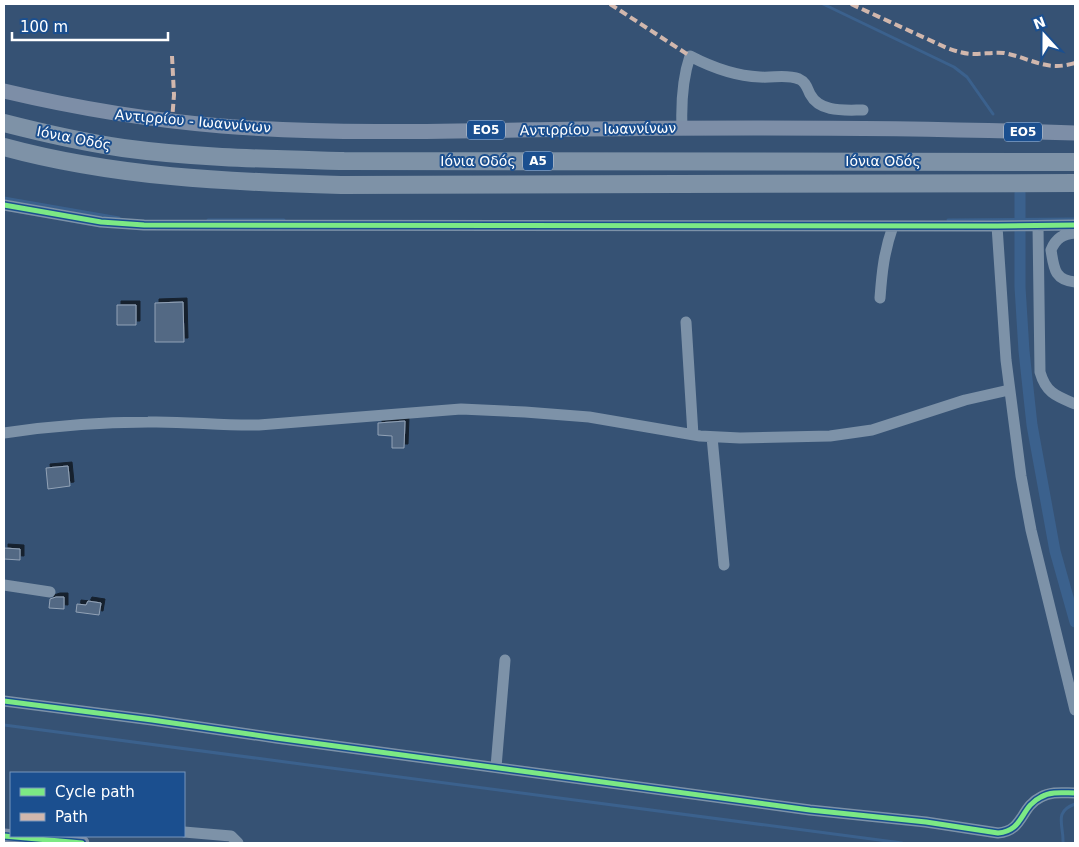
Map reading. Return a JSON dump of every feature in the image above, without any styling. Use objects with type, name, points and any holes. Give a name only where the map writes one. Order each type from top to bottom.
[{"type":"highway","name":"Ιόνια Οδός","points":[[4,123],[124,148],[286,160],[1075,162]]},
{"type":"highway","name":"Ιόνια Οδός","points":[[4,147],[64,161],[118,170],[228,181],[293,183],[1075,184]]},
{"type":"main road","name":"Αντιρρίου - Ιωαννίνων","points":[[4,91],[101,112],[172,121],[256,128],[338,131],[839,128],[1075,133]]},
{"type":"main road","points":[[15,837],[82,843]]},
{"type":"street","points":[[682,128],[682,90],[684,74],[690,56],[708,66],[730,73],[764,77],[792,77],[802,80],[817,103],[839,110],[863,110]]},
{"type":"street","points":[[4,204],[101,222],[144,225],[1075,225]]},
{"type":"street","points":[[880,298],[885,249],[893,226]]},
{"type":"street","points":[[997,226],[1009,390],[1021,476],[1031,530],[1075,710]]},
{"type":"street","points":[[1038,226],[1040,372],[1048,390],[1054,395],[1075,404]]},
{"type":"street","points":[[1075,233],[1066,234],[1059,238],[1051,250],[1056,273],[1066,281],[1075,282]]},
{"type":"street","points":[[686,322],[692,435]]},
{"type":"street","points":[[4,433],[81,425],[149,422],[234,426],[259,425],[460,409],[590,417],[712,437],[821,436],[864,432],[965,400],[1009,390]]},
{"type":"street","points":[[712,437],[724,565]]},
{"type":"street","points":[[4,585],[50,592]]},
{"type":"street","points":[[496,767],[505,660]]},
{"type":"street","points":[[4,701],[810,810],[926,822],[998,832],[1007,832],[1014,828],[1027,808],[1042,796],[1054,792],[1075,793]]},
{"type":"street","points":[[185,832],[231,836],[238,843]]},
{"type":"building","points":[[183,302],[184,342],[155,342],[155,303]]},
{"type":"building","points":[[117,305],[136,305],[136,325],[117,325]]},
{"type":"building","points":[[405,421],[404,448],[392,448],[392,436],[378,435],[378,423]]},
{"type":"building","points":[[68,466],[70,486],[48,489],[46,468]]},
{"type":"building","points":[[4,548],[20,549],[20,560],[4,559]]},
{"type":"building","points":[[64,597],[64,609],[49,608],[50,599]]},
{"type":"building","points":[[88,601],[101,603],[99,615],[76,612],[77,604],[86,605]]},
{"type":"waterway","points":[[823,4],[954,67],[967,77],[993,114]]},
{"type":"waterway","points":[[1020,193],[1020,223]]},
{"type":"waterway","points":[[4,198],[119,218]]},
{"type":"waterway","points":[[948,220],[1075,219]]},
{"type":"waterway","points":[[208,220],[284,220]]},
{"type":"waterway","points":[[1020,231],[1020,287],[1024,351],[1032,425],[1055,551],[1075,622]]},
{"type":"waterway","points":[[4,725],[902,843]]},
{"type":"waterway","points":[[1063,843],[1062,815],[1068,807],[1075,804]]},
{"type":"marked path","points":[[610,4],[690,56]]},
{"type":"marked path","points":[[851,4],[947,48],[960,52],[974,54],[1004,53],[1055,66],[1075,63]]},
{"type":"marked path","points":[[172,56],[174,95],[172,121]]},
{"type":"cycle path","points":[[4,205],[101,222],[144,225],[1075,225]]},
{"type":"cycle path","points":[[4,701],[810,810],[926,822],[998,833],[1013,828],[1034,801],[1041,797],[1053,793],[1075,793]]},
{"type":"cycle path","points":[[4,836],[10,837]]},
{"type":"cycle path","points":[[15,837],[82,843]]}]
